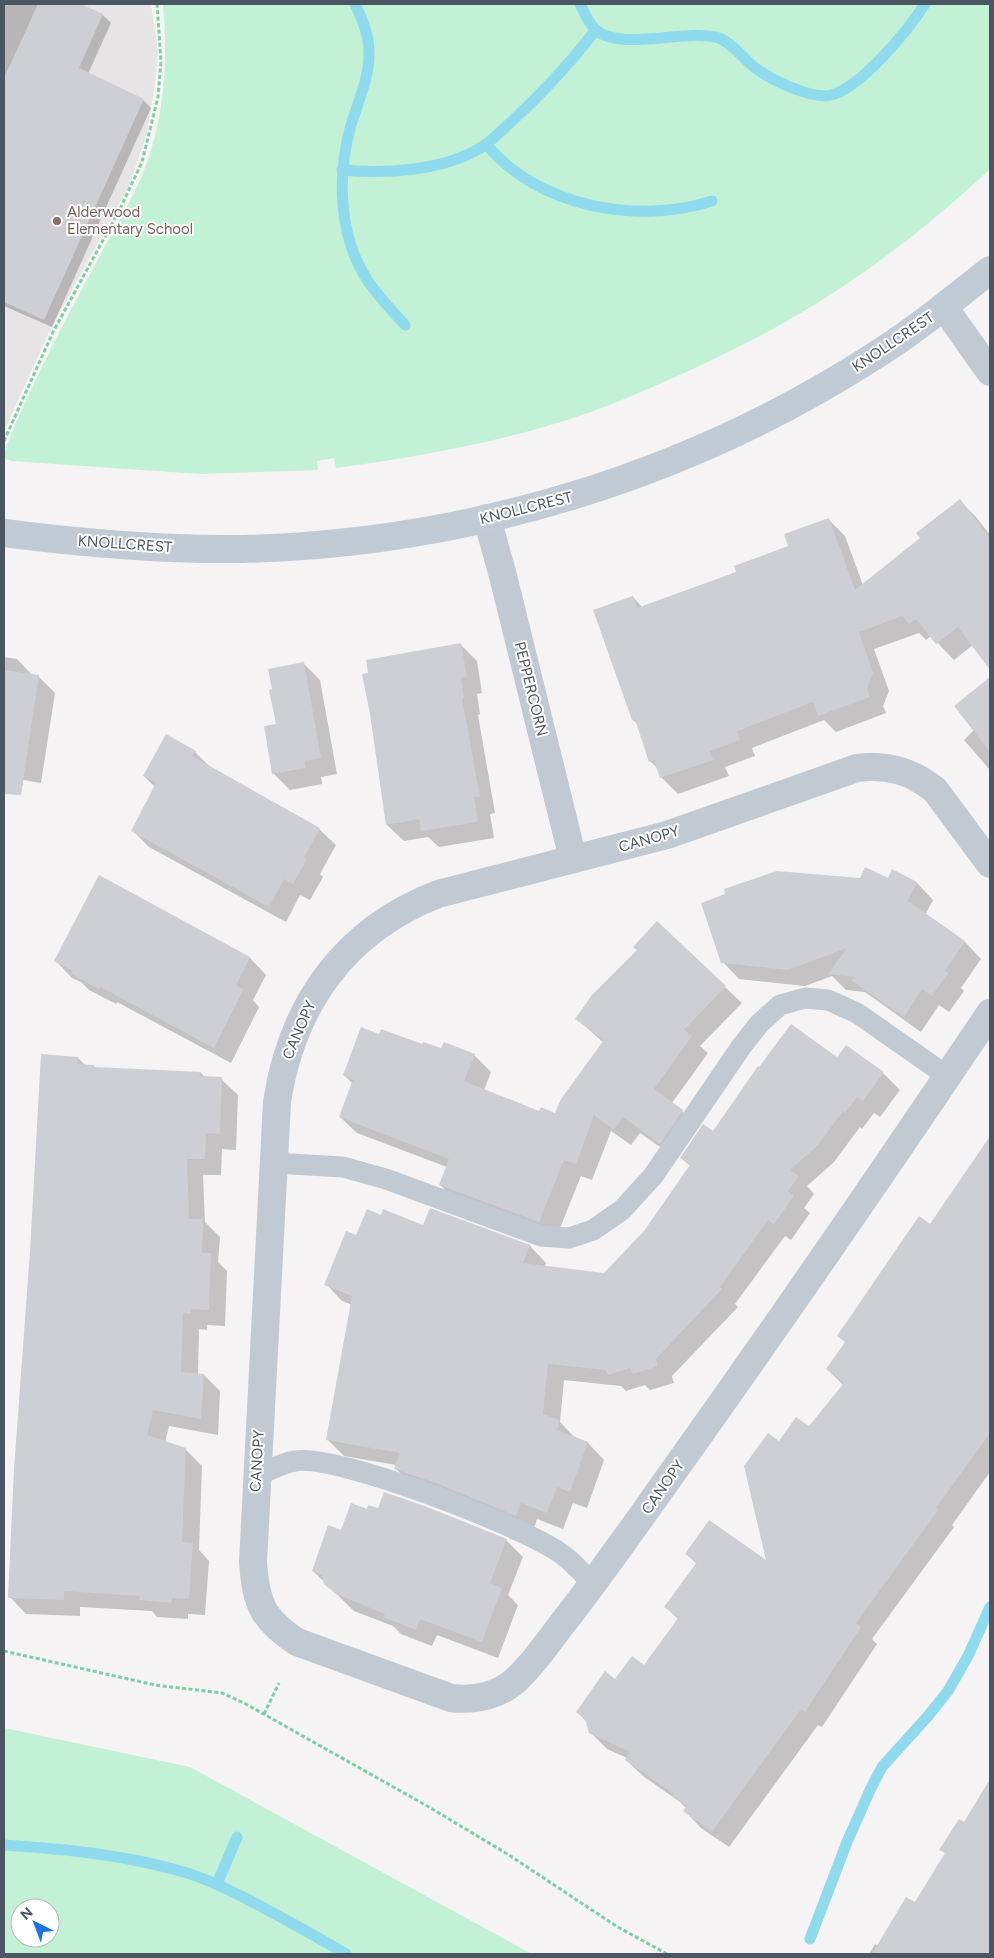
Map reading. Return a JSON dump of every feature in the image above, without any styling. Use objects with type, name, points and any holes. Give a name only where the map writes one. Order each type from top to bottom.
[{"type":"street","name":"KNOLLCREST","points":[[4,533],[149,546],[243,548],[378,539],[415,534],[552,503],[608,485],[693,452],[740,431],[794,403],[876,355],[944,307],[990,270]]},
{"type":"street","points":[[944,307],[990,372]]},
{"type":"street","name":"PEPPERCORN","points":[[487,518],[573,859]]},
{"type":"street","name":"CANOPY","points":[[990,864],[934,790],[924,781],[896,769],[872,766],[857,768],[666,835],[508,874],[421,900],[386,920],[346,952],[326,977],[310,1002],[287,1053],[277,1102],[252,1562],[260,1604],[270,1620],[280,1631],[297,1642],[451,1698],[467,1700],[482,1697],[503,1690],[520,1676],[593,1584],[757,1353],[990,1013]]},
{"type":"lane","points":[[274,1163],[343,1168],[386,1180],[541,1236],[569,1238],[593,1230],[622,1210],[653,1176],[741,1047],[759,1024],[780,1005],[805,998],[828,1000],[857,1013],[947,1076]]},
{"type":"lane","points":[[256,1476],[295,1461],[331,1464],[364,1472],[525,1532],[564,1555],[593,1584]]},
{"type":"path","points":[[4,441],[52,332],[120,209],[142,162],[158,97],[161,61],[158,4]]},
{"type":"path","points":[[4,1651],[155,1685],[222,1693],[264,1714],[437,1812],[509,1855],[616,1926],[667,1954]]},
{"type":"path","points":[[264,1714],[280,1683]]},
{"type":"shaded area","name":"Alderwood Elementary School","points":[[4,4],[151,4],[158,51],[147,133],[129,186],[49,332],[4,431]]},
{"type":"green space","points":[[163,4],[990,4],[990,169],[939,214],[885,257],[799,314],[695,368],[657,385],[576,417],[546,426],[487,442],[366,464],[336,468],[334,458],[317,461],[318,470],[200,474],[12,461],[6,459],[4,454],[10,438],[40,370],[132,196],[146,165],[157,126],[164,86]]},
{"type":"green space","points":[[4,1728],[190,1767],[532,1954],[4,1954]]},
{"type":"building","name":"Alderwood Elementary School","points":[[38,4],[81,4],[103,14],[79,68],[144,99],[44,320],[4,302],[4,78]]},
{"type":"building","points":[[960,499],[990,538],[990,670],[958,627],[936,644],[916,619],[909,624],[902,616],[859,632],[873,673],[867,688],[870,697],[818,716],[813,702],[737,731],[740,740],[710,751],[713,760],[660,778],[654,760],[649,762],[635,719],[632,720],[593,610],[633,596],[637,608],[736,572],[734,566],[788,546],[784,534],[829,518],[855,590],[920,538],[916,533]]},
{"type":"building","points":[[461,643],[467,677],[461,678],[464,698],[462,698],[480,797],[474,797],[478,822],[421,831],[419,819],[386,825],[370,714],[362,674],[368,673],[366,660]]},
{"type":"building","points":[[304,662],[321,758],[305,761],[306,768],[272,774],[264,726],[276,724],[269,690],[272,689],[268,669]]},
{"type":"building","points":[[4,670],[39,675],[21,795],[4,794]]},
{"type":"building","points":[[990,677],[990,752],[954,706]]},
{"type":"building","points":[[166,734],[196,751],[192,756],[320,828],[304,858],[307,859],[293,884],[284,879],[269,907],[131,831],[156,783],[143,776]]},
{"type":"building","points":[[865,867],[888,878],[892,869],[917,882],[908,901],[965,941],[945,971],[948,973],[932,996],[922,989],[904,1017],[852,981],[855,977],[828,974],[847,948],[788,970],[721,963],[701,903],[725,894],[724,889],[777,871],[860,878]]},
{"type":"building","points":[[99,875],[250,957],[236,985],[244,989],[214,1048],[100,987],[99,989],[71,974],[72,971],[54,961]]},
{"type":"building","points":[[657,921],[726,986],[684,1030],[692,1036],[654,1089],[683,1110],[660,1144],[623,1117],[614,1130],[594,1115],[576,1164],[564,1160],[539,1222],[439,1185],[449,1159],[339,1117],[352,1082],[356,1082],[343,1075],[361,1027],[379,1034],[381,1029],[422,1044],[423,1042],[441,1048],[444,1042],[475,1054],[464,1081],[539,1111],[541,1107],[555,1113],[561,1099],[604,1040],[575,1019],[592,995],[637,950],[633,947]]},
{"type":"building","points":[[791,1024],[837,1057],[846,1045],[884,1072],[863,1101],[857,1097],[845,1113],[843,1111],[818,1145],[790,1170],[799,1176],[788,1191],[794,1196],[774,1224],[768,1220],[720,1287],[722,1289],[656,1359],[658,1366],[633,1374],[630,1368],[608,1375],[606,1370],[548,1364],[543,1414],[560,1420],[557,1430],[588,1442],[570,1492],[557,1487],[547,1513],[521,1503],[516,1516],[436,1483],[394,1469],[400,1453],[326,1440],[352,1296],[324,1285],[346,1231],[356,1235],[367,1209],[381,1215],[383,1209],[423,1225],[430,1208],[530,1245],[523,1263],[604,1273],[644,1231],[690,1165],[680,1158],[703,1124],[713,1131],[758,1066]]},
{"type":"building","points":[[41,1054],[78,1057],[78,1064],[94,1065],[94,1067],[201,1072],[199,1076],[222,1077],[220,1134],[206,1133],[205,1159],[187,1159],[189,1219],[203,1219],[202,1253],[211,1253],[209,1310],[191,1309],[191,1314],[183,1313],[181,1372],[204,1374],[201,1419],[153,1410],[147,1435],[186,1448],[182,1542],[193,1543],[189,1599],[172,1598],[171,1603],[139,1600],[140,1596],[64,1591],[64,1600],[8,1598],[14,1469],[30,1251]]},
{"type":"building","points":[[990,1136],[990,1433],[936,1508],[939,1509],[856,1623],[861,1627],[805,1712],[801,1709],[712,1832],[683,1811],[687,1806],[672,1796],[674,1794],[625,1760],[630,1752],[589,1733],[585,1719],[576,1712],[605,1671],[615,1679],[632,1656],[644,1665],[679,1617],[664,1607],[697,1562],[685,1554],[709,1520],[766,1560],[744,1466],[768,1433],[779,1441],[796,1417],[809,1426],[844,1383],[826,1369],[845,1342],[837,1336],[919,1216],[930,1224]]},
{"type":"building","points":[[384,1492],[507,1539],[490,1583],[502,1588],[482,1642],[420,1619],[416,1630],[383,1617],[385,1614],[336,1594],[324,1584],[322,1575],[312,1571],[328,1525],[341,1530],[351,1503],[367,1509],[368,1505],[378,1508]]},
{"type":"building","points":[[990,1779],[990,1954],[872,1954],[906,1897],[915,1902],[945,1853],[939,1850],[959,1819],[964,1822]]},
{"type":"waterway","points":[[355,4],[363,21],[369,45],[369,60],[363,89],[346,144],[342,184],[346,225],[358,263],[368,281],[405,325]]},
{"type":"waterway","points":[[580,4],[593,27],[607,36],[637,40],[690,36],[719,38],[733,47],[754,67],[770,77],[802,92],[823,96],[843,90],[869,70],[896,42],[925,4]]},
{"type":"waterway","points":[[342,170],[396,171],[414,169],[450,161],[482,147],[545,89],[596,30]]},
{"type":"waterway","points":[[486,144],[508,166],[533,183],[561,196],[590,205],[621,210],[652,211],[683,208],[712,201]]},
{"type":"waterway","points":[[810,1939],[847,1842],[882,1767],[948,1691],[968,1656],[990,1607]]},
{"type":"waterway","points":[[217,1884],[237,1837]]},
{"type":"waterway","points":[[4,1845],[119,1857],[187,1873],[243,1897],[346,1954]]},
{"type":"place","name":"Alderwood Elementary School","points":[[57,221]]}]
